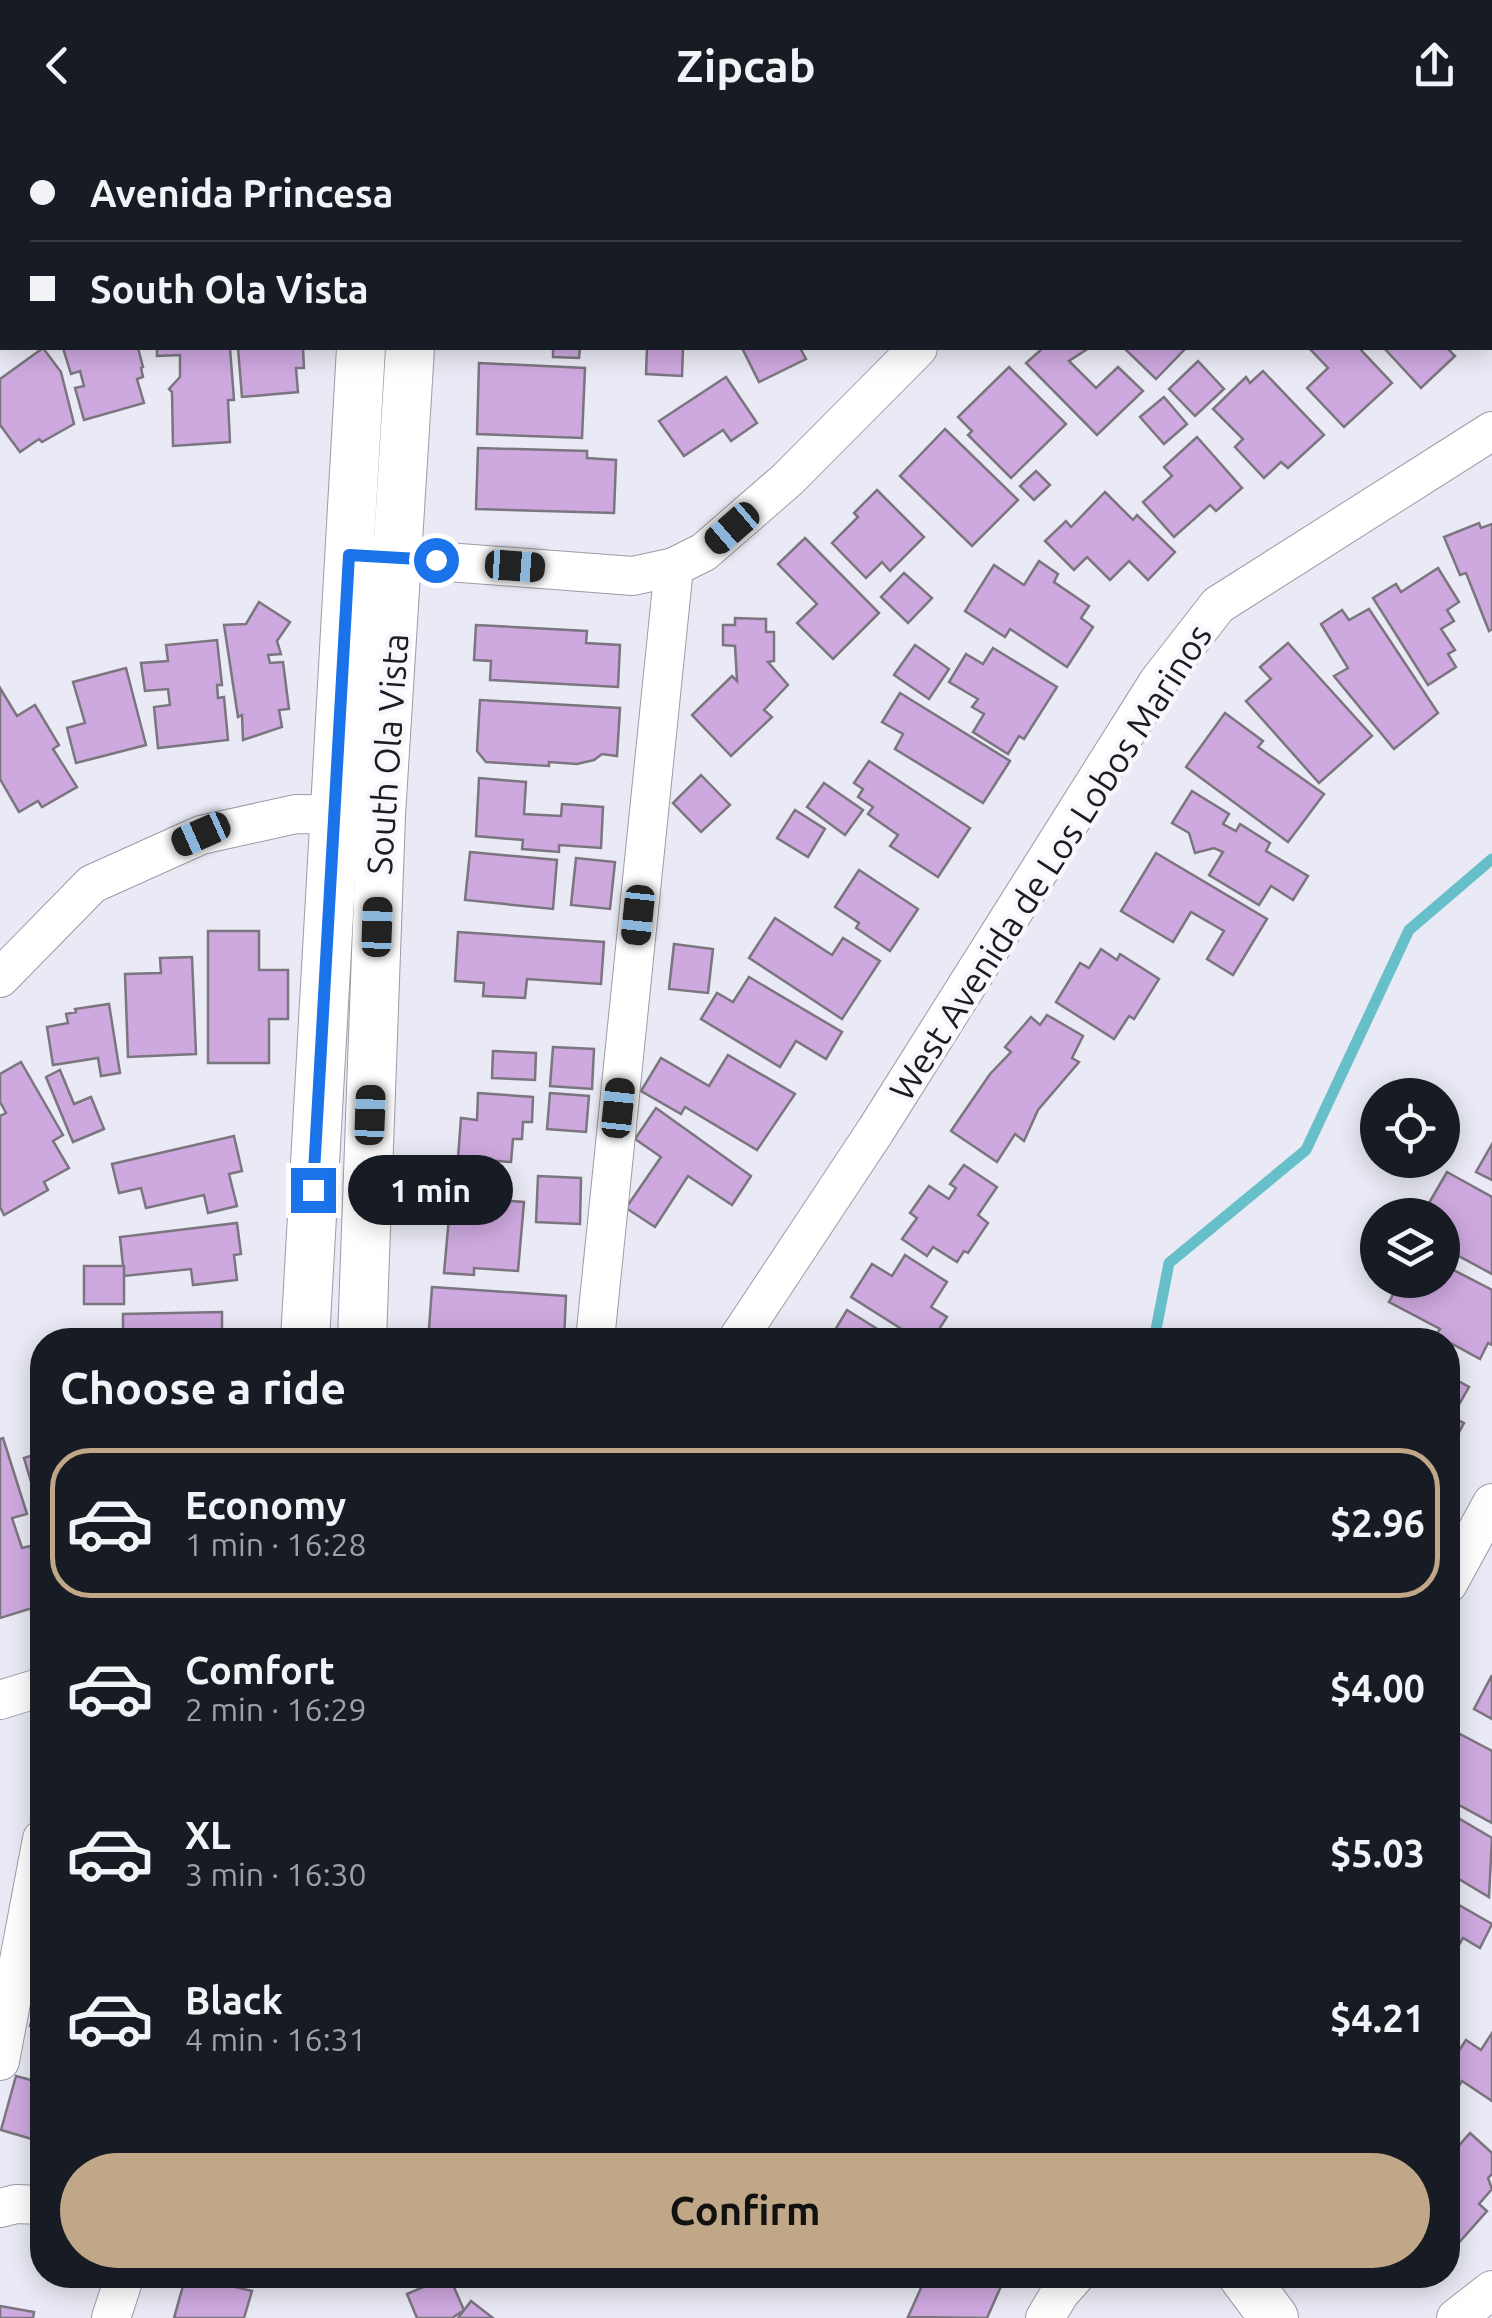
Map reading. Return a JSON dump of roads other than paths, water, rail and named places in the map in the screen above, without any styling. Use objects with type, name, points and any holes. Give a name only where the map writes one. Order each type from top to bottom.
[{"type":"main road","name":"South Ola Vista","points":[[306,1328],[361,350]]},
{"type":"main road","name":"South Ola Vista","points":[[362,1328],[382,815],[410,350]]},
{"type":"main road","points":[[1252,2288],[1274,2318]]},
{"type":"street","points":[[349,555],[633,576],[674,567],[704,552],[788,479],[916,350]]},
{"type":"street","name":"West Avenida de Los Lobos Marinos","points":[[744,1328],[876,1130],[1158,682],[1218,605],[1492,431]]},
{"type":"street","points":[[596,1328],[674,567]]},
{"type":"street","points":[[0,978],[92,884],[201,834],[296,814],[382,815]]},
{"type":"street","points":[[1460,1562],[1492,1504]]},
{"type":"street","points":[[0,1700],[30,1691]]},
{"type":"street","points":[[0,2061],[30,1902]]},
{"type":"street","points":[[0,2208],[30,2207]]},
{"type":"street","points":[[110,2318],[120,2288]]},
{"type":"street","points":[[1045,2318],[1064,2288]]},
{"type":"street","points":[[1456,2318],[1492,2290]]},
{"type":"waterway","points":[[1156,1328],[1169,1263],[1306,1150],[1409,930],[1492,859]]}]
